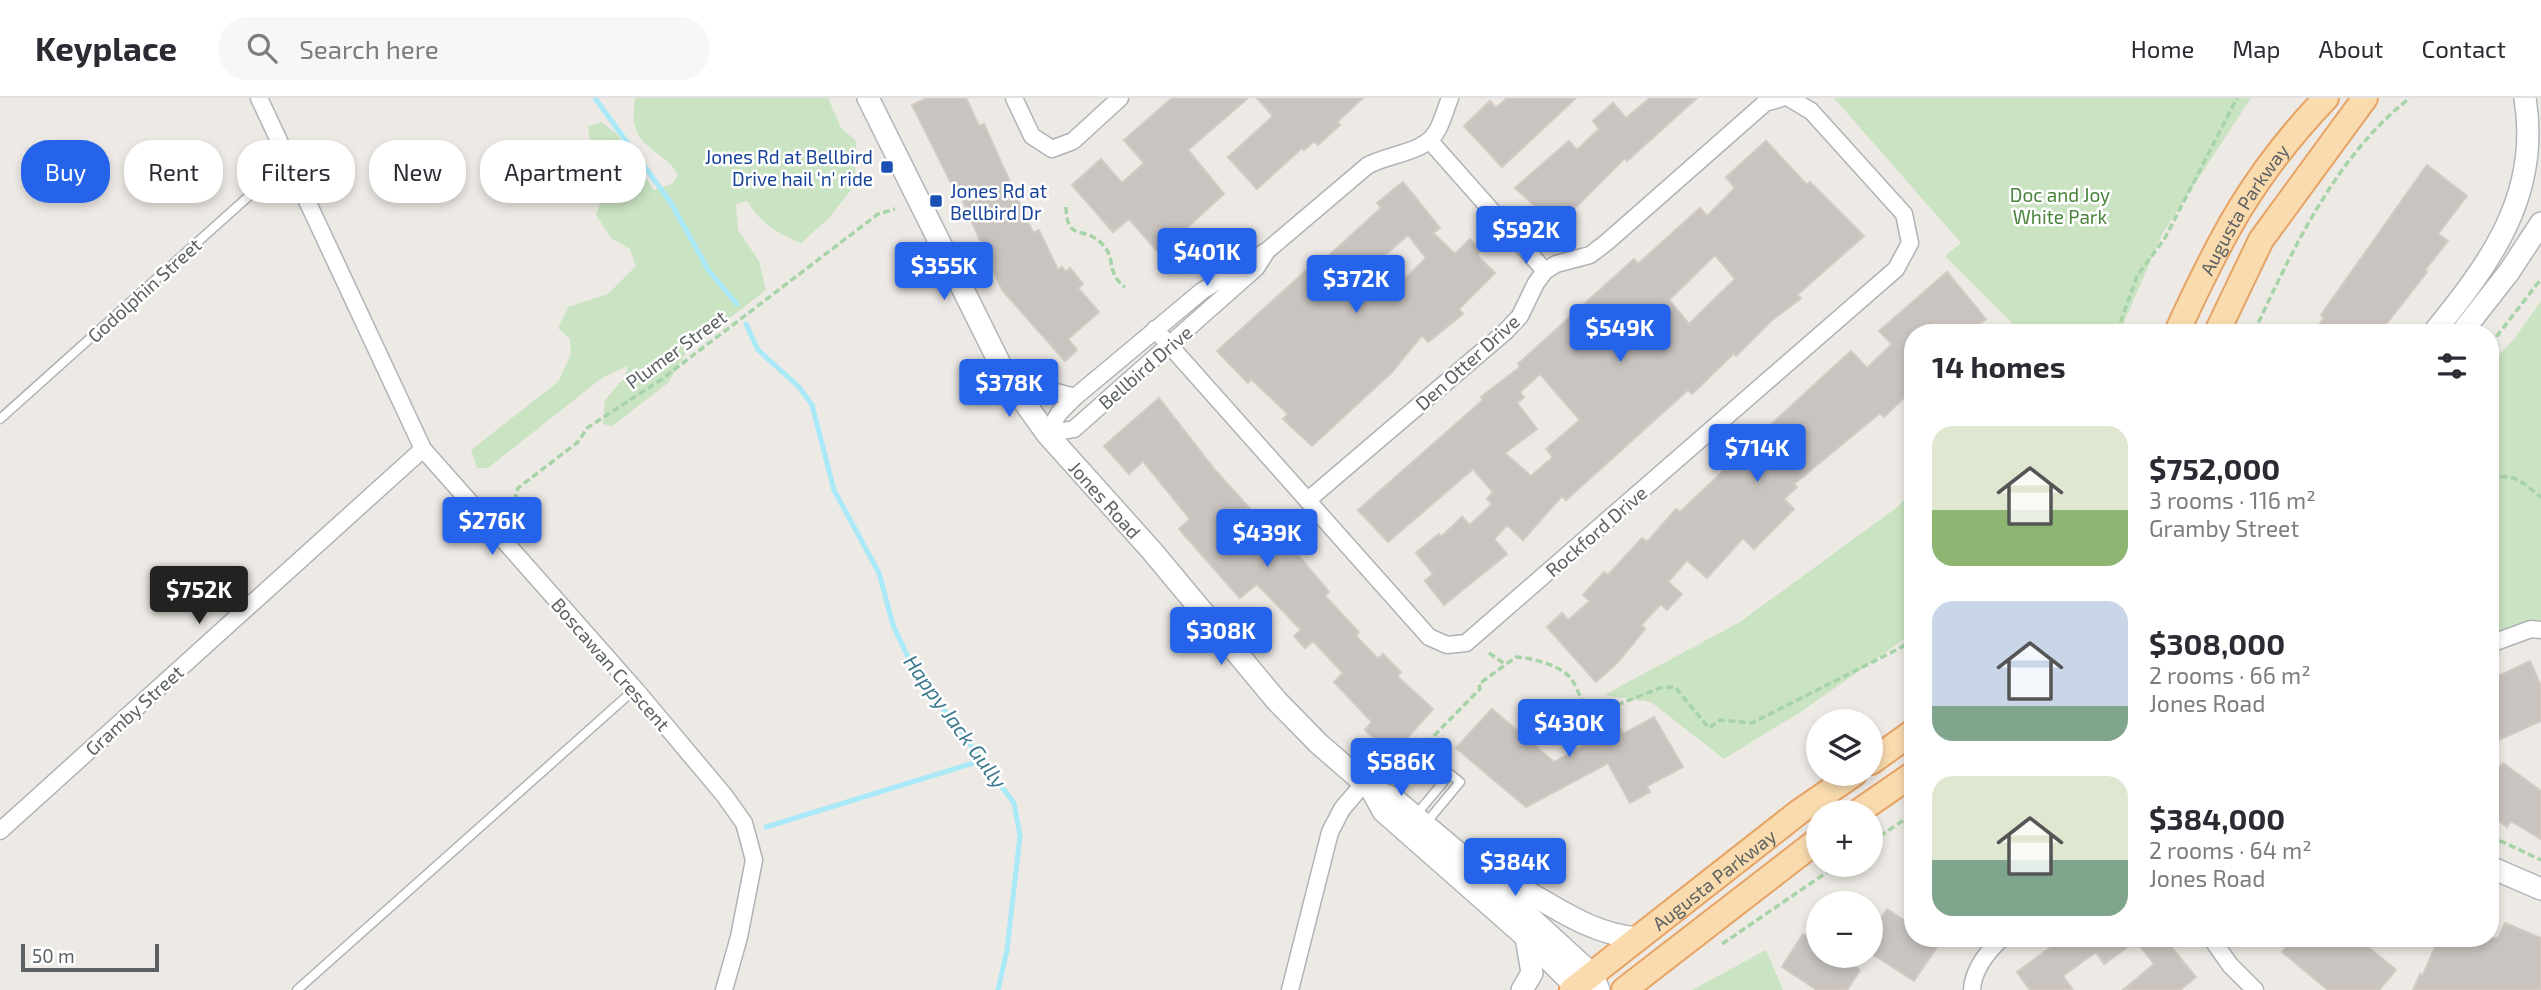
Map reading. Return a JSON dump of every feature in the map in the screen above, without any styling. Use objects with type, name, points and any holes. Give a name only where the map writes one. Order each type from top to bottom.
[{"type":"main road","name":"Augusta Parkway","points":[[2181,324],[2213,253],[2238,208],[2267,163],[2326,98]]},
{"type":"main road","name":"Augusta Parkway","points":[[2221,324],[2261,240],[2365,98]]},
{"type":"main road","points":[[1883,753],[1904,738]]},
{"type":"main road","points":[[1875,800],[1904,780]]},
{"type":"main road","name":"Augusta Parkway","points":[[1583,986],[1639,938],[1799,812],[1837,786]]},
{"type":"main road","name":"Augusta Parkway","points":[[1624,990],[1806,848]]},
{"type":"street","name":"Boscawan Crescent","points":[[259,98],[278,140]]},
{"type":"street","name":"Jones Road","points":[[868,98],[1007,379],[1046,434],[1152,551],[1276,700],[1368,786],[1393,798],[1414,824],[1526,937],[1583,986]]},
{"type":"street","points":[[1014,98],[1031,136],[1052,149],[1073,141],[1120,98]]},
{"type":"street","points":[[1450,98],[1438,131],[1430,141],[1545,271],[1599,248],[1765,103],[1782,98]]},
{"type":"street","name":"Rockford Drive","points":[[1155,329],[1429,637],[1437,642],[1456,646],[1466,643],[1896,269],[1905,256],[1910,243],[1904,214],[1811,111],[1789,98]]},
{"type":"street","points":[[2440,324],[2499,251],[2523,206],[2534,141],[2525,98]]},
{"type":"street","name":"Bellbird Drive","points":[[1046,434],[1059,413],[1075,397],[1202,291],[1268,250],[1367,166],[1383,156],[1419,148],[1430,141]]},
{"type":"street","name":"Boscawan Crescent","points":[[308,203],[423,449],[635,690],[724,794],[744,823],[754,860],[739,937],[724,990]]},
{"type":"street","points":[[2468,324],[2510,272],[2541,223]]},
{"type":"street","name":"Bellbird Drive","points":[[1046,434],[1074,429],[1256,268],[1268,250]]},
{"type":"street","name":"Den Otter Drive","points":[[1308,500],[1505,332],[1520,316],[1545,271]]},
{"type":"street","name":"Bellbird Drive","points":[[1007,379],[1030,375],[1045,389],[1075,397]]},
{"type":"street","name":"Gramby Street","points":[[0,831],[423,449]]},
{"type":"street","points":[[2499,641],[2531,629],[2541,630]]},
{"type":"street","points":[[1290,990],[1330,832],[1342,809],[1368,786]]},
{"type":"street","name":"Jones Road","points":[[1414,824],[1474,866],[1583,986]]},
{"type":"street","points":[[1474,866],[1518,884],[1601,932],[1639,938]]},
{"type":"street","points":[[2499,871],[2541,889]]},
{"type":"street","points":[[1522,990],[1532,973],[1526,937]]},
{"type":"street","points":[[1972,990],[1973,978],[1992,947]]},
{"type":"street","points":[[2217,947],[2230,965],[2255,990]]},
{"type":"lane","name":"Godolphin Street","points":[[0,419],[241,203]]},
{"type":"lane","points":[[297,990],[635,690]]},
{"type":"lane","points":[[1450,775],[1460,782],[1414,824],[1450,775]]},
{"type":"path","points":[[2119,324],[2137,276],[2165,238],[2237,98]]},
{"type":"path","points":[[2258,324],[2294,251],[2347,166],[2376,130],[2410,98]]},
{"type":"path","points":[[1066,207],[1066,223],[1070,229],[1091,235],[1102,243],[1108,250],[1111,272],[1125,287]]},
{"type":"path","name":"Plumer Street","points":[[495,532],[510,515],[518,488],[578,442],[587,428],[662,379],[878,214],[895,209]]},
{"type":"path","points":[[2499,333],[2541,279]]},
{"type":"path","points":[[2499,478],[2513,476],[2524,481],[2540,495]]},
{"type":"path","points":[[1397,773],[1480,689],[1479,684],[1487,675],[1495,673],[1516,657],[1551,666],[1571,678],[1581,702],[1599,712],[1660,688],[1675,687],[1709,728],[1720,720],[1752,723],[1904,645]]},
{"type":"path","points":[[1489,653],[1505,664]]},
{"type":"path","points":[[1883,834],[1904,820]]},
{"type":"path","points":[[2499,840],[2541,860]]},
{"type":"path","points":[[1718,946],[1820,877]]},
{"type":"green space","points":[[635,98],[828,98],[841,128],[856,141],[855,185],[828,219],[801,243],[770,226],[747,201],[736,204],[738,230],[759,261],[766,290],[686,352],[668,383],[612,426],[603,424],[605,400],[625,377],[628,366],[603,377],[488,468],[477,468],[471,450],[558,382],[571,354],[570,339],[558,328],[568,307],[608,294],[636,266],[630,249],[611,238],[596,215],[600,203],[646,203],[646,178],[654,190],[672,184],[678,175],[668,162],[646,144],[646,140],[642,140],[634,119]]},
{"type":"green space","name":"Doc and Joy White Park","points":[[1834,98],[2251,98],[2162,234],[2123,324],[2013,324],[1945,256],[1961,243]]},
{"type":"green space","points":[[601,122],[621,140],[590,140],[588,127]]},
{"type":"green space","points":[[2541,301],[2541,630],[2499,642],[2499,355],[2514,339]]},
{"type":"green space","points":[[1904,500],[1904,639],[1802,711],[1724,759],[1651,702],[1604,695],[1740,622]]},
{"type":"green space","points":[[1766,950],[1783,990],[1692,990]]},
{"type":"building","points":[[927,98],[966,98],[979,126],[984,124],[1033,233],[1039,230],[1058,270],[1062,267],[1066,272],[1070,268],[1083,284],[1078,288],[1099,312],[1068,339],[1077,350],[1065,361],[1002,290],[956,186],[953,187],[912,105]]},
{"type":"building","points":[[1172,98],[1248,98],[1188,150],[1224,194],[1159,253],[1129,219],[1113,232],[1072,185],[1101,159],[1122,183],[1144,163],[1124,140]]},
{"type":"building","points":[[1257,98],[1363,98],[1337,122],[1340,125],[1318,145],[1314,141],[1304,150],[1302,148],[1257,189],[1228,157],[1273,116]]},
{"type":"building","points":[[1507,98],[1576,98],[1502,167],[1464,126],[1490,101],[1496,108]]},
{"type":"building","points":[[1650,98],[1697,98],[1627,161],[1625,158],[1557,226],[1515,188],[1569,141],[1577,150],[1599,129],[1593,121],[1613,103],[1626,118]]},
{"type":"building","points":[[1766,141],[1807,185],[1810,182],[1864,236],[1797,295],[1801,298],[1771,321],[1736,356],[1734,353],[1692,394],[1688,390],[1566,500],[1562,496],[1523,540],[1507,525],[1494,539],[1507,554],[1444,605],[1425,581],[1433,574],[1416,553],[1439,534],[1441,537],[1462,517],[1470,525],[1492,504],[1487,499],[1493,492],[1473,469],[1388,542],[1358,510],[1483,400],[1481,397],[1520,367],[1518,364],[1634,259],[1638,264],[1700,208],[1707,216],[1735,188],[1726,177]],"holes":[[[1715,255],[1735,279],[1689,324],[1669,300]],[[1540,374],[1580,420],[1546,449],[1553,457],[1531,476],[1505,453],[1537,429],[1517,403],[1524,397],[1520,392]]]},
{"type":"building","points":[[2427,165],[2467,196],[2438,234],[2448,241],[2386,324],[2320,324],[2324,318],[2321,315]]},
{"type":"building","points":[[1403,182],[1440,228],[1433,233],[1455,254],[1470,239],[1481,251],[1477,255],[1495,273],[1459,309],[1463,314],[1428,342],[1422,335],[1392,372],[1312,446],[1283,419],[1288,414],[1251,379],[1248,383],[1217,351],[1321,257],[1324,260],[1381,208],[1377,203]],"holes":[[[1408,235],[1426,258],[1406,278],[1385,255]]]},
{"type":"building","points":[[1947,272],[1986,319],[1980,324],[1904,324],[1904,398],[1884,417],[1880,413],[1794,484],[1797,487],[1784,499],[1794,509],[1754,549],[1743,538],[1707,578],[1687,560],[1668,582],[1682,594],[1667,610],[1661,604],[1641,625],[1645,629],[1618,662],[1596,682],[1547,627],[1562,613],[1568,620],[1590,601],[1583,595],[1604,572],[1608,575],[1642,538],[1647,542],[1676,509],[1680,512],[1739,456],[1747,464],[1774,439],[1766,429],[1851,351],[1867,368],[1892,344],[1879,331]]},
{"type":"building","points":[[1159,398],[1215,470],[1262,522],[1266,518],[1329,592],[1325,596],[1359,632],[1356,636],[1378,659],[1383,654],[1401,672],[1397,676],[1433,709],[1392,755],[1365,730],[1372,722],[1334,682],[1343,673],[1313,641],[1305,648],[1294,636],[1301,630],[1257,584],[1240,598],[1179,529],[1190,519],[1143,461],[1129,474],[1104,446]]},
{"type":"building","points":[[2530,661],[2541,686],[2541,721],[2499,740],[2499,676]]},
{"type":"building","points":[[1492,709],[1554,762],[1619,726],[1623,734],[1654,717],[1683,767],[1647,786],[1650,792],[1630,803],[1608,763],[1526,807],[1456,748]]},
{"type":"building","points":[[2503,763],[2541,791],[2541,839],[2511,821],[2507,827],[2499,821],[2499,768]]},
{"type":"building","points":[[1887,909],[1904,920],[1904,947],[1937,947],[1914,981],[1883,961],[1883,915]]},
{"type":"building","points":[[2505,923],[2541,938],[2541,990],[2413,990],[2435,947],[2499,947],[2499,936]]},
{"type":"building","points":[[1803,934],[1806,936],[1806,968],[1860,970],[1847,990],[1817,990],[1782,967]]},
{"type":"building","points":[[2051,947],[2128,947],[2104,964],[2096,952],[2063,976],[2073,990],[2030,990],[2017,972]]},
{"type":"building","points":[[2141,947],[2171,947],[2196,977],[2180,990],[2123,990],[2154,964]]},
{"type":"building","points":[[2286,947],[2368,947],[2396,970],[2379,990],[2328,990],[2282,952]]},
{"type":"waterway","name":"Happy Jack Gully","points":[[595,98],[671,203],[709,271],[737,304]]},
{"type":"waterway","name":"Happy Jack Gully","points":[[746,324],[758,350],[799,387],[812,405],[834,490],[879,573],[893,625],[914,670],[1014,803],[1020,836],[1007,950],[998,990]]},
{"type":"waterway","points":[[766,827],[983,760]]},
{"type":"place","name":"Jones Rd at Bellbird Drive hail 'n' ride","points":[[887,167]]},
{"type":"place","name":"Jones Rd at Bellbird Dr","points":[[936,201]]}]
